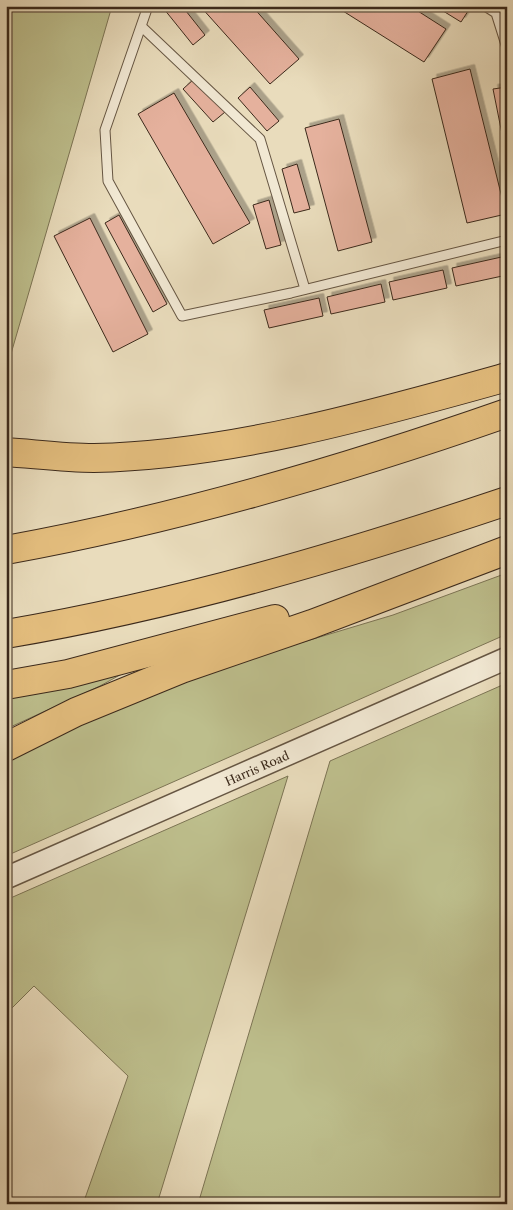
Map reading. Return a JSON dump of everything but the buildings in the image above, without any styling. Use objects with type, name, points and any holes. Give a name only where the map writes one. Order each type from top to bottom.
[{"type":"highway","points":[[6,452],[92,458],[161,454],[241,443],[415,403],[507,377]]},
{"type":"highway","points":[[6,550],[131,523],[233,498],[334,470],[507,413]]},
{"type":"highway","points":[[6,634],[113,613],[215,589],[363,548],[507,501]]},
{"type":"highway","points":[[6,747],[76,712],[181,668],[312,624],[431,577],[507,550]]},
{"type":"highway","points":[[6,685],[68,674],[431,577]]},
{"type":"street","name":"Harris Road","points":[[6,878],[507,658]]},
{"type":"lane","points":[[148,6],[105,130],[108,181],[182,316],[306,289],[507,240]]},
{"type":"lane","points":[[485,6],[496,13],[507,48]]},
{"type":"lane","points":[[142,27],[260,139],[306,289]]},
{"type":"green space","points":[[6,6],[112,6],[6,371]]},
{"type":"green space","points":[[507,573],[507,634],[6,856],[6,762],[98,715],[253,657],[393,615]]},
{"type":"green space","points":[[138,665],[100,686],[6,729],[6,690]]},
{"type":"green space","points":[[507,683],[507,1204],[198,1204],[330,761]]},
{"type":"green space","points":[[288,776],[157,1204],[83,1204],[128,1076],[34,986],[6,1014],[6,900]]}]
